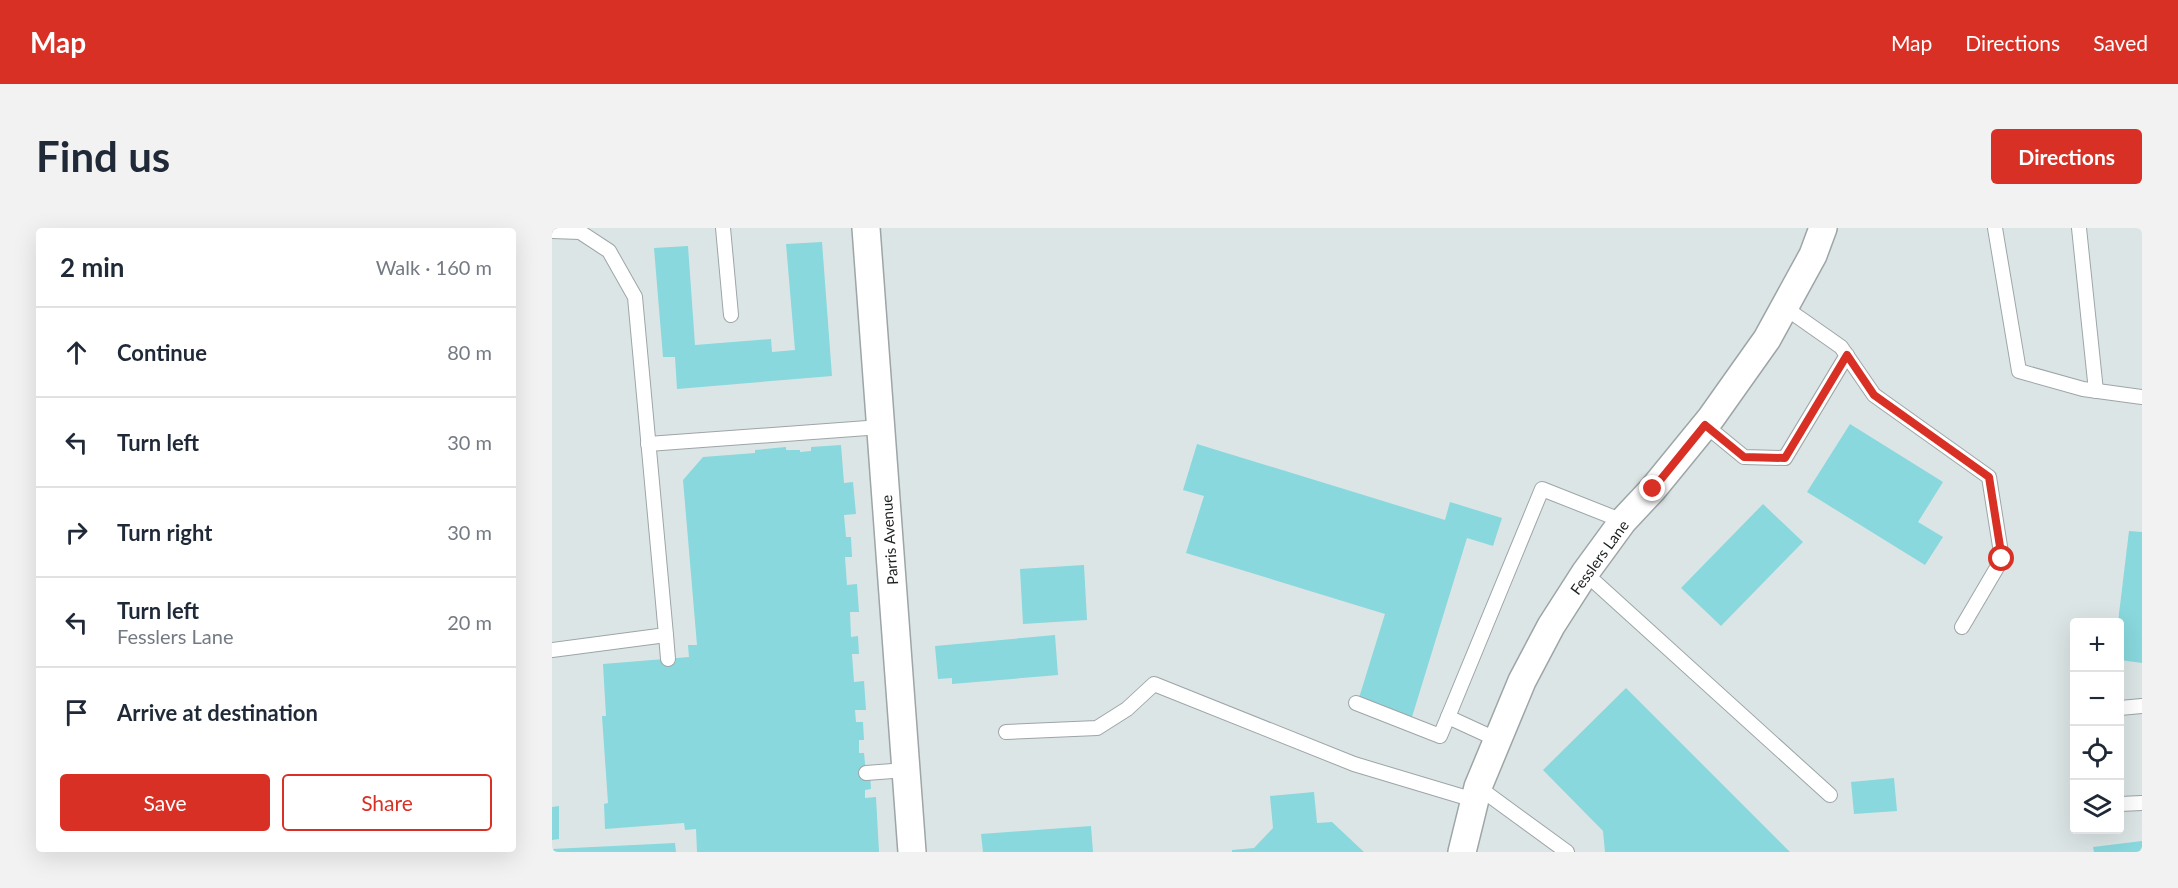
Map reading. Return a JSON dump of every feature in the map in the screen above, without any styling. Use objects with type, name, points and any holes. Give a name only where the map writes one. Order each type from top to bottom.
[{"type":"street","name":"Parris Avenue","points":[[866,228],[912,852]]},
{"type":"street","name":"Fesslers Lane","points":[[1462,852],[1476,793],[1509,711],[1535,656],[1585,573],[1623,522],[1705,425],[1767,339],[1813,255],[1824,228]]},
{"type":"lane","points":[[723,228],[731,315]]},
{"type":"lane","points":[[1995,228],[2019,371],[2096,391],[2142,397]]},
{"type":"lane","points":[[2079,228],[2096,391]]},
{"type":"lane","points":[[552,231],[580,232],[609,250],[635,297],[668,659]]},
{"type":"lane","points":[[1784,307],[1841,347],[1874,395],[1989,477],[2002,559],[1962,627]]},
{"type":"lane","points":[[1705,425],[1744,457],[1785,458],[1847,355]]},
{"type":"lane","points":[[648,444],[881,427]]},
{"type":"lane","points":[[1356,704],[1440,736],[1542,489],[1623,522]]},
{"type":"lane","points":[[1585,573],[1830,795]]},
{"type":"lane","points":[[552,650],[666,635]]},
{"type":"lane","points":[[1006,732],[1097,728],[1127,709],[1154,684],[1354,764],[1476,793],[1567,852]]},
{"type":"lane","points":[[2124,708],[2142,706]]},
{"type":"lane","points":[[1448,717],[1498,740]]},
{"type":"lane","points":[[866,773],[906,770]]},
{"type":"lane","points":[[2124,804],[2142,803]]},
{"type":"building","points":[[822,242],[832,376],[677,389],[675,357],[663,357],[654,248],[688,246],[695,345],[771,339],[772,352],[795,350],[786,244]]},
{"type":"building","points":[[1850,424],[1943,482],[1918,522],[1943,537],[1925,565],[1807,492]]},
{"type":"building","points":[[1197,444],[1445,520],[1450,502],[1502,518],[1493,546],[1467,538],[1412,717],[1358,701],[1385,614],[1186,553],[1204,496],[1183,490]]},
{"type":"building","points":[[841,445],[844,483],[853,482],[856,514],[844,515],[846,537],[851,537],[852,557],[845,557],[847,585],[857,584],[859,612],[850,612],[851,637],[858,636],[859,654],[852,654],[854,682],[864,681],[866,710],[855,710],[856,722],[863,722],[864,740],[859,740],[859,753],[864,753],[866,773],[870,773],[871,789],[865,790],[865,798],[876,797],[879,852],[697,852],[696,829],[685,830],[684,823],[605,829],[604,804],[608,803],[602,716],[606,716],[603,664],[689,657],[688,645],[697,645],[683,480],[703,457],[755,453],[755,450],[786,447],[786,450],[800,450],[800,452],[811,451],[811,447]]},
{"type":"building","points":[[1763,504],[1803,542],[1721,626],[1681,588]]},
{"type":"building","points":[[2129,531],[2142,532],[2142,663],[2124,661],[2124,618],[2118,618]]},
{"type":"building","points":[[1084,565],[1087,620],[1023,624],[1020,569]]},
{"type":"building","points":[[1055,635],[1058,675],[952,684],[952,678],[938,679],[935,646]]},
{"type":"building","points":[[1626,688],[1790,852],[1605,852],[1603,831],[1543,770]]},
{"type":"building","points":[[1894,778],[1897,811],[1854,814],[1851,782]]},
{"type":"building","points":[[1314,792],[1317,823],[1332,822],[1364,852],[1232,852],[1232,850],[1254,848],[1273,828],[1270,796]]},
{"type":"building","points":[[559,806],[559,839],[552,840],[552,807]]},
{"type":"building","points":[[1091,826],[1093,852],[983,852],[981,834]]},
{"type":"building","points":[[2142,841],[2142,852],[2094,852],[2093,847]]},
{"type":"building","points":[[675,843],[676,852],[552,852],[552,849]]},
{"type":"route","points":[[1653,489],[1705,425],[1744,457],[1785,458],[1847,355],[1874,395],[1989,477],[2002,559]]}]
